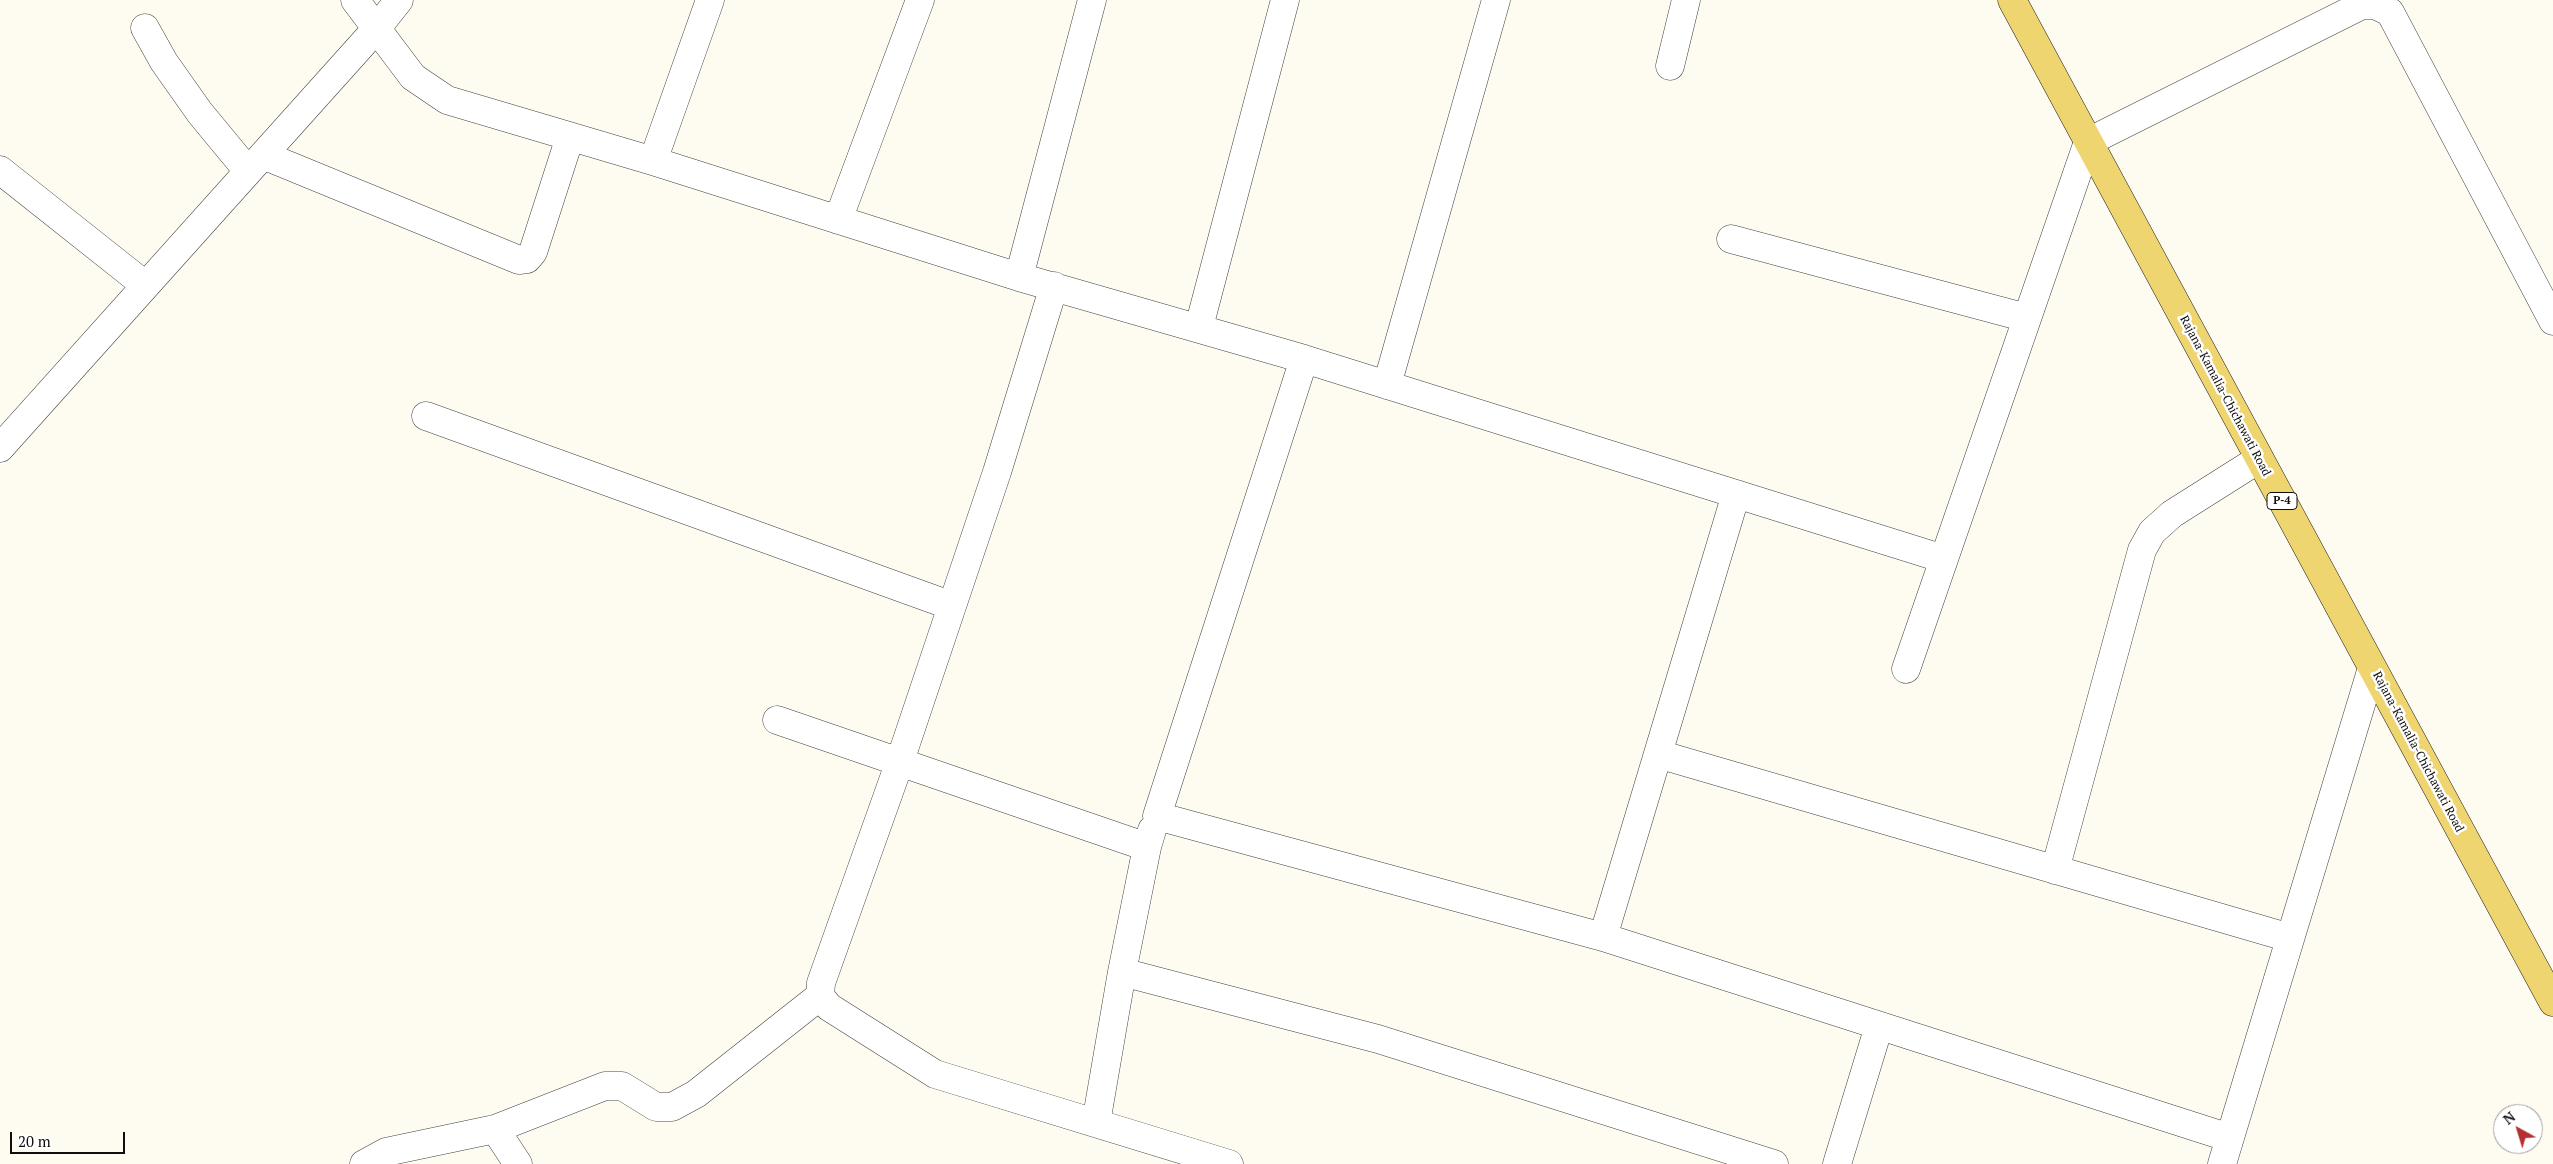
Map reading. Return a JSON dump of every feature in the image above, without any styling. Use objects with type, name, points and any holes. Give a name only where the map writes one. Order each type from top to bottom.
[{"type":"main road","name":"Rajana-Kamalia-Chichawati Road","points":[[2012,0],[2553,1002]]},
{"type":"street","points":[[355,0],[413,77],[440,96],[1019,277],[1199,327],[1304,359],[1944,559]]},
{"type":"street","points":[[0,448],[377,28],[399,0]]},
{"type":"street","points":[[652,161],[710,0]]},
{"type":"street","points":[[838,220],[920,0]]},
{"type":"street","points":[[1019,277],[1092,0]]},
{"type":"street","points":[[1199,327],[1285,0]]},
{"type":"street","points":[[1387,385],[1496,0]]},
{"type":"street","points":[[1670,66],[1686,0]]},
{"type":"street","points":[[1906,669],[2088,142],[2362,5],[2375,5],[2390,12],[2553,322]]},
{"type":"street","points":[[145,28],[200,113],[256,163],[519,260],[527,259],[532,252],[570,137]]},
{"type":"street","points":[[0,170],[145,285]]},
{"type":"street","points":[[1731,238],[2027,318]]},
{"type":"street","points":[[1054,286],[997,472],[900,764],[821,983],[820,996],[829,1007],[935,1074],[1230,1164]]},
{"type":"street","points":[[1096,1123],[1122,972],[1147,847],[1304,359]]},
{"type":"street","points":[[426,416],[952,606]]},
{"type":"street","points":[[2055,870],[2142,550],[2152,532],[2172,514],[2259,458]]},
{"type":"street","points":[[1603,937],[1736,494]]},
{"type":"street","points":[[2222,1164],[2372,668]]},
{"type":"street","points":[[777,720],[900,764],[1147,847]]},
{"type":"street","points":[[1658,754],[2290,938]]},
{"type":"street","points":[[1157,816],[1603,937],[2230,1138]]},
{"type":"street","points":[[1122,972],[1378,1039],[1774,1164]]},
{"type":"street","points":[[364,1164],[386,1152],[496,1129],[605,1086],[622,1086],[656,1107],[672,1107],[696,1094],[820,996]]},
{"type":"street","points":[[1837,1164],[1879,1026]]},
{"type":"street","points":[[496,1129],[518,1164]]}]
